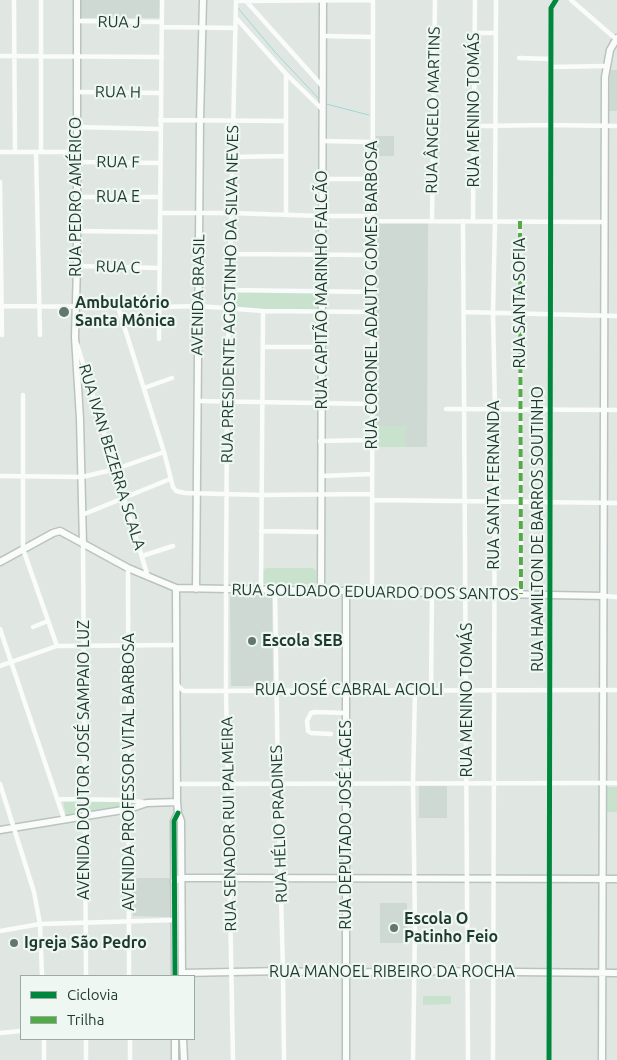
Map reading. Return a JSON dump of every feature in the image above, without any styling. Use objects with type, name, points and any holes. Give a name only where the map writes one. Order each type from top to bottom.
[{"type":"street","points":[[14,0],[15,151]]},
{"type":"street","points":[[40,335],[38,152],[41,0]]},
{"type":"street","name":"RUA PEDRO AMÉRICO","points":[[76,0],[77,266],[75,337],[80,419],[83,544]]},
{"type":"street","points":[[159,338],[162,0]]},
{"type":"street","name":"AVENIDA BRASIL","points":[[196,589],[200,121],[203,0]]},
{"type":"street","points":[[236,0],[373,0]]},
{"type":"street","name":"RUA PRESIDENTE AGOSTINHO DA SILVA NEVES","points":[[226,588],[226,401],[236,0]]},
{"type":"street","name":"RUA CORONEL ADAUTO GOMES BARBOSA","points":[[372,591],[373,0]]},
{"type":"street","name":"RUA ÂNGELO MARTINS","points":[[432,220],[435,0]]},
{"type":"street","name":"RUA MENINO TOMÁS","points":[[474,221],[475,0]]},
{"type":"street","name":"RUA SANTA FERNANDA","points":[[493,1060],[492,784],[495,409],[493,313],[496,0]]},
{"type":"street","name":"RUA HAMILTON DE BARROS SOUTINHO","points":[[550,1060],[551,8],[556,0]]},
{"type":"street","points":[[571,0],[617,38],[610,50],[606,66],[605,126],[602,1060]]},
{"type":"street","points":[[246,1],[323,87]]},
{"type":"street","name":"RUA CAPITÃO MARINHO FALCÃO","points":[[321,590],[322,494],[320,441],[323,1]]},
{"type":"street","points":[[236,18],[286,74],[323,110]]},
{"type":"street","name":"RUA J","points":[[76,21],[236,28]]},
{"type":"street","points":[[475,33],[495,33]]},
{"type":"street","points":[[323,36],[373,37]]},
{"type":"street","points":[[0,56],[162,57]]},
{"type":"street","points":[[519,58],[551,58]]},
{"type":"street","points":[[551,67],[606,66]]},
{"type":"street","points":[[286,74],[286,215]]},
{"type":"street","name":"RUA H","points":[[76,92],[161,93]]},
{"type":"street","points":[[160,120],[285,121]]},
{"type":"street","points":[[474,126],[617,126]]},
{"type":"street","points":[[76,127],[160,129]]},
{"type":"street","points":[[322,141],[372,142]]},
{"type":"street","points":[[0,152],[76,152]]},
{"type":"street","points":[[232,157],[286,156]]},
{"type":"street","name":"RUA F","points":[[77,162],[160,163]]},
{"type":"street","points":[[322,179],[372,179]]},
{"type":"street","points":[[0,182],[2,335]]},
{"type":"street","name":"RUA E","points":[[76,197],[160,197]]},
{"type":"street","points":[[160,213],[230,212],[463,221],[606,222]]},
{"type":"street","name":"RUA MENINO TOMÁS","points":[[463,221],[468,1060]]},
{"type":"street","name":"RUA SANTA SOFIA","points":[[520,221],[521,594]]},
{"type":"street","points":[[77,231],[160,232]]},
{"type":"street","points":[[231,254],[372,255]]},
{"type":"street","name":"RUA C","points":[[77,266],[159,268]]},
{"type":"street","points":[[229,290],[372,292]]},
{"type":"street","points":[[1,306],[221,306],[263,310],[372,312]]},
{"type":"street","points":[[118,307],[164,452],[170,479],[176,491],[185,493],[261,495],[372,494]]},
{"type":"street","points":[[261,589],[263,310]]},
{"type":"street","points":[[464,312],[617,316]]},
{"type":"street","name":"RUA IVAN BEZERRA SCALA","points":[[75,337],[148,577]]},
{"type":"street","points":[[263,347],[321,347]]},
{"type":"street","points":[[144,388],[172,378]]},
{"type":"street","points":[[23,395],[23,549],[57,646]]},
{"type":"street","points":[[197,400],[372,404]]},
{"type":"street","points":[[446,409],[617,410]]},
{"type":"street","points":[[320,441],[372,440]]},
{"type":"street","points":[[0,476],[82,477],[116,469],[164,452]]},
{"type":"street","points":[[321,476],[372,474]]},
{"type":"street","points":[[82,515],[170,479]]},
{"type":"street","points":[[372,500],[617,503]]},
{"type":"street","name":"RUA SOLDADO EDUARDO DOS SANTOS","points":[[23,549],[48,535],[60,531],[128,568],[176,588],[604,596]]},
{"type":"street","points":[[261,531],[321,532]]},
{"type":"street","name":"AVENIDA DOUTOR JOSÉ SAMPAIO LUZ","points":[[83,544],[86,975]]},
{"type":"street","points":[[142,556],[173,546]]},
{"type":"street","points":[[0,562],[23,549]]},
{"type":"street","name":"AVENIDA PROFESSOR VITAL BARBOSA","points":[[128,568],[129,975]]},
{"type":"street","points":[[321,580],[329,590]]},
{"type":"street","points":[[176,588],[178,813],[174,821],[182,974]]},
{"type":"street","name":"RUA SENADOR RUI PALMEIRA","points":[[226,588],[226,691],[234,1060]]},
{"type":"street","name":"RUA HÉLIO PRADINES","points":[[275,589],[280,878],[284,971],[284,1060]]},
{"type":"street","points":[[321,590],[340,592],[346,600]]},
{"type":"street","name":"RUA DEPUTADO JOSÉ LAGES","points":[[346,590],[346,1060]]},
{"type":"street","points":[[431,690],[432,592]]},
{"type":"street","points":[[604,596],[617,597]]},
{"type":"street","points":[[33,627],[48,621]]},
{"type":"street","points":[[0,628],[64,819]]},
{"type":"street","points":[[0,666],[57,646],[176,646]]},
{"type":"street","points":[[177,684],[184,690],[177,699]]},
{"type":"street","name":"RUA JOSÉ CABRAL ACIOLI","points":[[184,690],[617,690]]},
{"type":"street","points":[[413,1060],[415,971],[413,784],[415,690]]},
{"type":"street","points":[[331,734],[311,733],[308,731],[307,720],[311,713],[346,713]]},
{"type":"street","points":[[177,784],[617,783]]},
{"type":"street","points":[[0,784],[34,892],[40,924],[42,975]]},
{"type":"street","points":[[58,799],[129,800],[147,803],[177,802]]},
{"type":"street","points":[[0,830],[129,809],[147,803]]},
{"type":"street","points":[[178,880],[415,877],[617,879]]},
{"type":"street","points":[[175,975],[175,920],[178,880]]},
{"type":"street","points":[[0,931],[40,924],[175,920]]},
{"type":"street","name":"RUA MANOEL RIBEIRO DA ROCHA","points":[[182,974],[284,971],[345,973],[415,971],[550,974],[617,973]]},
{"type":"street","points":[[0,1033],[20,1031]]},
{"type":"street","points":[[44,1040],[44,1060]]},
{"type":"street","points":[[86,1040],[86,1060]]},
{"type":"street","points":[[130,1040],[130,1060]]},
{"type":"street","points":[[175,1040],[175,1060]]},
{"type":"street","points":[[183,1040],[184,1060]]},
{"type":"shaded area","points":[[80,0],[160,0],[160,18],[79,18]]},
{"type":"shaded area","points":[[610,70],[617,70],[617,111],[609,111]]},
{"type":"shaded area","points":[[376,136],[394,136],[394,156],[376,156]]},
{"type":"shaded area","points":[[376,221],[428,221],[427,447],[375,447]]},
{"type":"shaded area","name":"Escola SEB","points":[[230,595],[272,595],[273,686],[231,686]]},
{"type":"shaded area","points":[[419,786],[447,786],[447,818],[419,818]]},
{"type":"shaded area","points":[[133,878],[170,878],[170,917],[133,916]]},
{"type":"shaded area","name":"Escola O Patinho Feio","points":[[380,903],[407,903],[407,943],[380,943]]},
{"type":"green space","points":[[229,290],[322,290],[322,311],[228,308]]},
{"type":"green space","points":[[377,426],[406,426],[406,447],[377,447]]},
{"type":"green space","points":[[266,568],[313,568],[316,571],[316,582],[313,584],[264,584],[263,570]]},
{"type":"green space","points":[[607,787],[617,787],[617,812],[607,812]]},
{"type":"green space","points":[[63,800],[80,800],[81,814],[66,816]]},
{"type":"green space","points":[[88,800],[126,802],[126,805],[89,813],[86,806]]},
{"type":"green space","points":[[423,996],[451,996],[451,1004],[423,1005]]},
{"type":"waterway","points":[[238,8],[274,51],[320,100]]},
{"type":"waterway","points":[[326,104],[369,115]]},
{"type":"marked path","points":[[520,221],[521,594]]},
{"type":"cycle path","points":[[549,1060],[551,8],[556,0]]},
{"type":"cycle path","points":[[175,975],[174,821],[178,813]]},
{"type":"place","name":"Ambulatório Santa Mônica","points":[[64,312]]},
{"type":"place","name":"Escola SEB","points":[[252,641]]},
{"type":"place","name":"Escola O Patinho Feio","points":[[394,928]]},
{"type":"place","name":"Igreja São Pedro","points":[[14,943]]}]
